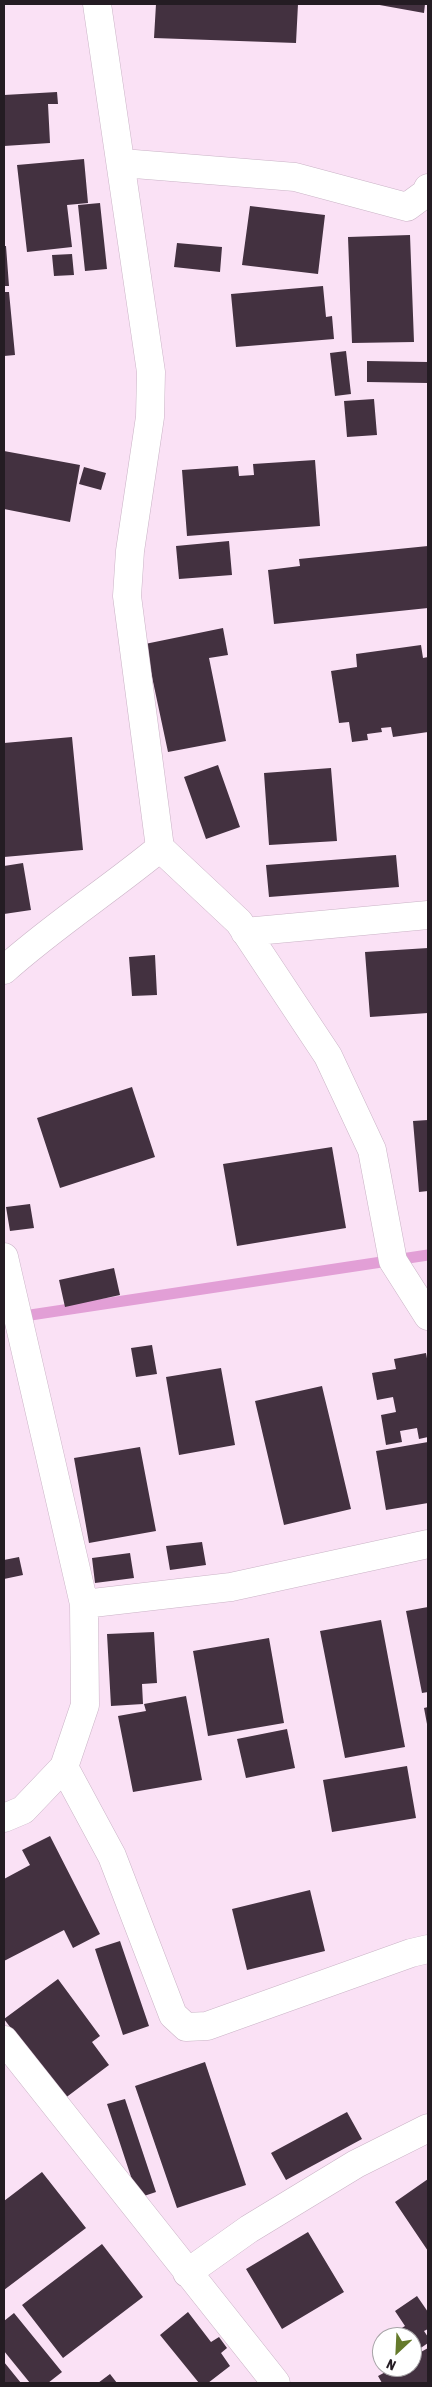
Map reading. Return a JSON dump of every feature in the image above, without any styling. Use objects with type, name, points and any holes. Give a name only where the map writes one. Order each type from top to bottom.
[{"type":"street","points":[[97,4],[122,163],[151,372],[150,417],[130,551],[127,596],[160,848],[239,922],[328,1056],[372,1150],[393,1261],[428,1316]]},
{"type":"street","points":[[122,163],[295,177],[407,207],[426,193],[428,188]]},
{"type":"street","points":[[4,970],[41,937],[129,874],[160,848]]},
{"type":"street","points":[[245,932],[428,915]]},
{"type":"street","points":[[4,1257],[84,1604],[85,1705],[64,1767],[23,1810],[4,1818]]},
{"type":"street","points":[[84,1604],[231,1587],[428,1544]]},
{"type":"street","points":[[64,1767],[112,1856],[173,2015],[186,2026],[207,2026],[411,1953],[428,1950]]},
{"type":"street","points":[[4,2040],[276,2383]]},
{"type":"street","points":[[187,2273],[249,2229],[356,2164],[428,2128]]},
{"type":"building","points":[[156,4],[298,4],[296,43],[154,38]]},
{"type":"building","points":[[374,4],[425,4],[424,13]]},
{"type":"building","points":[[57,92],[58,104],[48,104],[50,143],[4,146],[4,95]]},
{"type":"building","points":[[84,159],[88,203],[67,205],[72,247],[27,252],[17,165]]},
{"type":"building","points":[[100,203],[107,269],[85,271],[78,205]]},
{"type":"building","points":[[250,206],[325,215],[318,274],[242,265]]},
{"type":"building","points":[[410,235],[414,342],[352,343],[348,237]]},
{"type":"building","points":[[177,243],[222,247],[220,272],[174,267]]},
{"type":"building","points":[[4,246],[6,246],[9,286],[4,286]]},
{"type":"building","points":[[72,254],[74,275],[54,276],[52,255]]},
{"type":"building","points":[[323,286],[326,317],[332,316],[334,339],[236,347],[231,294]]},
{"type":"building","points":[[4,292],[9,292],[15,355],[4,356]]},
{"type":"building","points":[[346,351],[351,394],[335,396],[330,353]]},
{"type":"building","points":[[367,361],[428,362],[428,383],[367,382]]},
{"type":"building","points":[[374,399],[377,435],[347,437],[344,401]]},
{"type":"building","points":[[4,451],[80,465],[70,522],[4,509]]},
{"type":"building","points":[[315,460],[320,526],[187,536],[182,470],[238,466],[239,476],[254,475],[253,464]]},
{"type":"building","points":[[84,467],[106,473],[101,490],[79,484]]},
{"type":"building","points":[[229,541],[232,575],[179,579],[176,546]]},
{"type":"building","points":[[428,546],[428,608],[274,624],[268,570],[300,566],[299,559]]},
{"type":"building","points":[[223,628],[228,655],[209,658],[226,741],[168,752],[145,644]]},
{"type":"building","points":[[421,645],[423,658],[428,657],[428,732],[393,737],[391,727],[381,728],[382,732],[367,734],[368,740],[352,742],[349,722],[339,723],[331,671],[357,667],[356,654]]},
{"type":"building","points":[[72,737],[83,850],[4,857],[4,743]]},
{"type":"building","points":[[218,765],[240,827],[206,839],[184,777]]},
{"type":"building","points":[[331,768],[337,841],[269,845],[264,773]]},
{"type":"building","points":[[396,855],[399,887],[269,897],[266,865]]},
{"type":"building","points":[[23,863],[31,910],[4,914],[4,866]]},
{"type":"building","points":[[428,948],[428,1013],[370,1017],[365,952]]},
{"type":"building","points":[[155,955],[157,995],[132,996],[129,957]]},
{"type":"building","points":[[132,1087],[155,1157],[60,1188],[37,1118]]},
{"type":"building","points":[[428,1120],[428,1191],[419,1192],[413,1121]]},
{"type":"building","points":[[332,1147],[346,1228],[237,1246],[223,1164]]},
{"type":"building","points":[[30,1204],[34,1228],[10,1231],[6,1207]]},
{"type":"building","points":[[114,1268],[120,1295],[65,1307],[59,1280]]},
{"type":"building","points":[[152,1345],[157,1374],[136,1377],[131,1348]]},
{"type":"building","points":[[426,1353],[428,1364],[428,1437],[419,1439],[417,1428],[400,1431],[402,1442],[386,1445],[381,1415],[396,1412],[393,1397],[377,1400],[372,1373],[396,1369],[394,1359]]},
{"type":"building","points":[[221,1368],[235,1445],[179,1455],[166,1377]]},
{"type":"building","points":[[322,1386],[351,1509],[284,1525],[255,1401]]},
{"type":"building","points":[[428,1442],[428,1503],[386,1510],[376,1451]]},
{"type":"building","points":[[140,1447],[156,1531],[89,1543],[74,1458]]},
{"type":"building","points":[[202,1542],[206,1565],[170,1570],[166,1546]]},
{"type":"building","points":[[130,1553],[134,1578],[95,1583],[92,1558]]},
{"type":"building","points":[[19,1557],[23,1575],[4,1579],[4,1560]]},
{"type":"building","points":[[428,1607],[428,1692],[422,1693],[406,1611]]},
{"type":"building","points":[[381,1620],[405,1747],[345,1758],[320,1631]]},
{"type":"building","points":[[154,1632],[157,1683],[142,1684],[143,1704],[111,1706],[107,1634]]},
{"type":"building","points":[[269,1638],[284,1723],[208,1736],[193,1651]]},
{"type":"building","points":[[186,1696],[202,1780],[133,1792],[118,1716],[146,1711],[144,1704]]},
{"type":"building","points":[[428,1707],[428,1724],[427,1724],[424,1708]]},
{"type":"building","points":[[287,1729],[295,1768],[246,1778],[237,1739]]},
{"type":"building","points":[[407,1766],[416,1818],[332,1832],[323,1780]]},
{"type":"building","points":[[50,1836],[100,1934],[73,1948],[64,1930],[4,1961],[4,1879],[30,1865],[22,1850]]},
{"type":"building","points":[[310,1890],[325,1951],[247,1970],[232,1909]]},
{"type":"building","points":[[120,1941],[149,2026],[123,2035],[95,1949]]},
{"type":"building","points":[[58,1979],[100,2036],[92,2042],[109,2065],[64,2099],[4,2019]]},
{"type":"building","points":[[205,2062],[246,2185],[177,2208],[135,2086]]},
{"type":"building","points":[[125,2099],[156,2192],[138,2198],[107,2104]]},
{"type":"building","points":[[347,2112],[362,2139],[286,2180],[271,2153]]},
{"type":"building","points":[[42,2172],[86,2228],[4,2290],[4,2201]]},
{"type":"building","points":[[428,2179],[428,2251],[395,2202]]},
{"type":"building","points":[[308,2232],[344,2292],[282,2329],[246,2269]]},
{"type":"building","points":[[102,2244],[143,2297],[63,2358],[22,2305]]},
{"type":"building","points":[[417,2296],[428,2312],[428,2329],[424,2331],[428,2337],[428,2343],[422,2347],[422,2327],[403,2327],[405,2326],[395,2311]]},
{"type":"building","points":[[188,2312],[211,2342],[219,2337],[227,2348],[221,2353],[230,2366],[208,2383],[199,2383],[160,2335]]},
{"type":"building","points":[[14,2313],[62,2372],[48,2383],[30,2383],[4,2351],[4,2321]]},
{"type":"building","points":[[428,2348],[428,2383],[382,2383],[379,2377],[422,2377],[422,2351]]},
{"type":"building","points":[[4,2362],[21,2383],[4,2383]]},
{"type":"building","points":[[110,2374],[117,2383],[98,2383]]},
{"type":"waterway","points":[[4,1319],[428,1255]]}]
